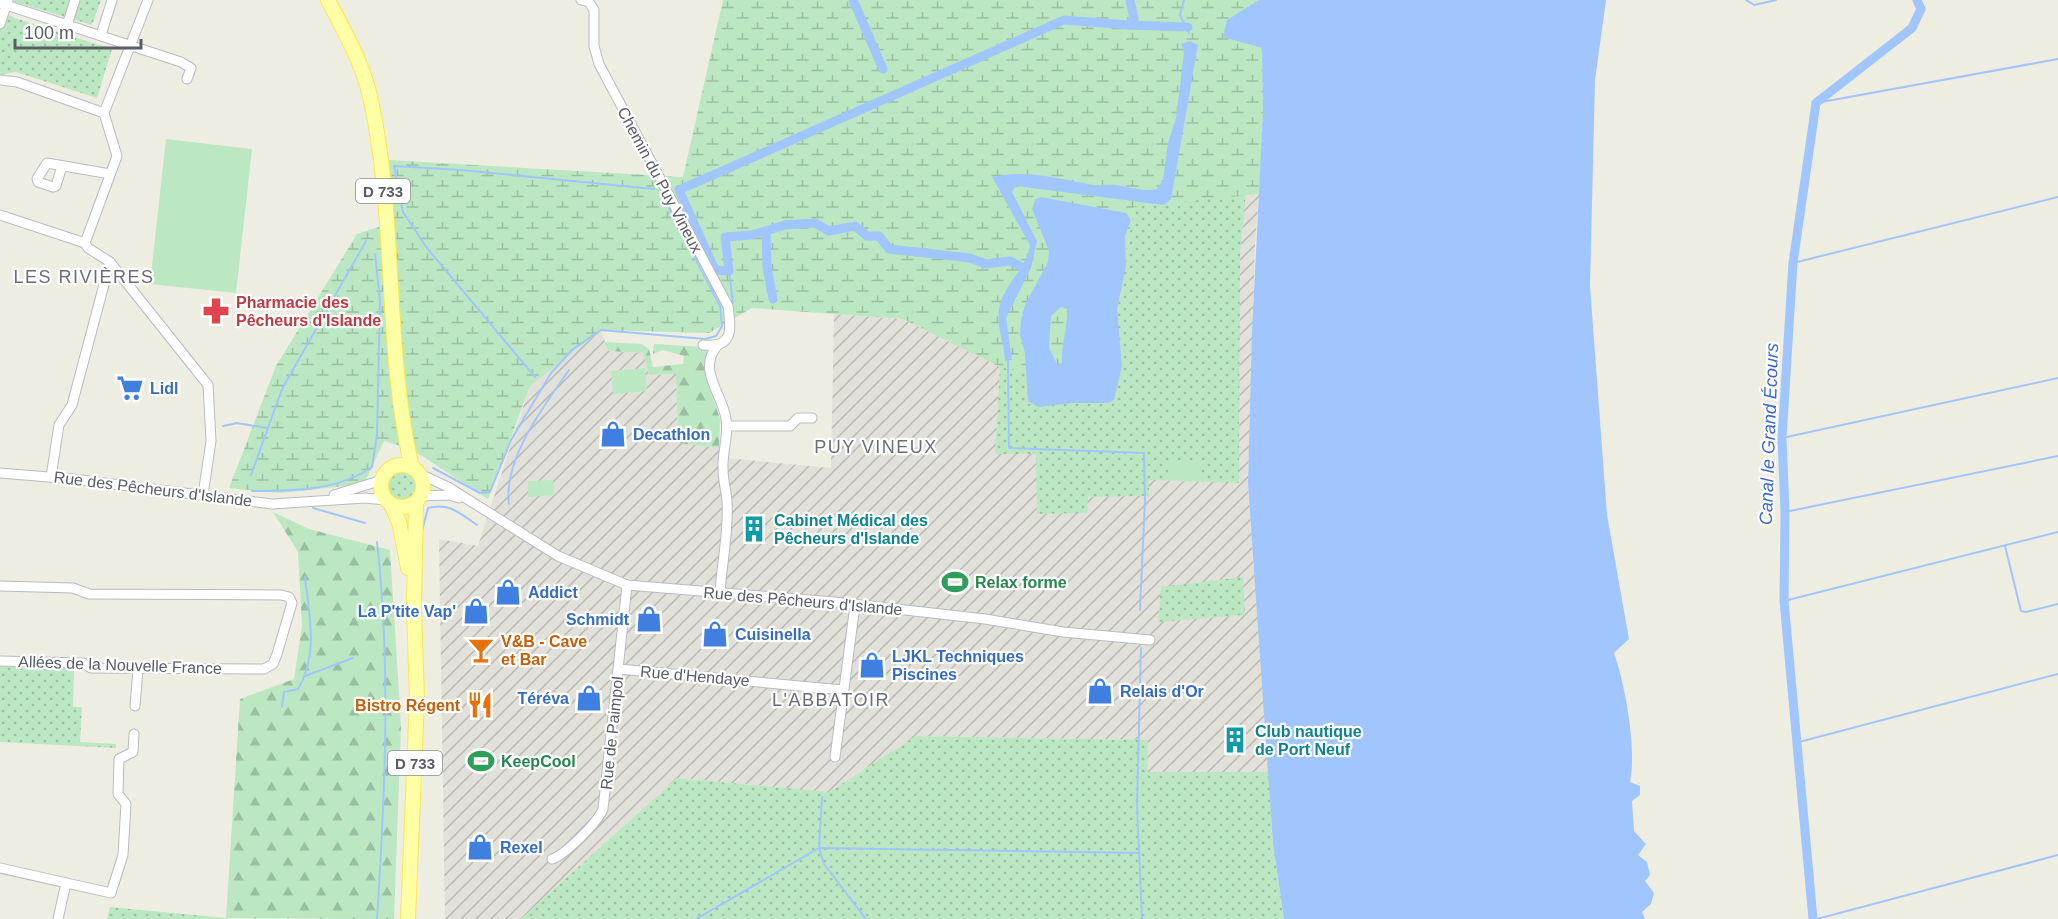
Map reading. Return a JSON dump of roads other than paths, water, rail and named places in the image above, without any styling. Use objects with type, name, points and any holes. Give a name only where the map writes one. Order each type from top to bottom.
[{"type":"main road","name":"D 733","points":[[328,0],[356,55],[369,91],[387,223],[400,392],[399,446],[395,466]]},
{"type":"main road","name":"D 733","points":[[400,392],[415,470]]},
{"type":"main road","points":[[395,466],[415,470],[423,484],[418,499],[404,507],[389,502],[381,487],[387,471],[395,466]]},
{"type":"main road","name":"D 733","points":[[408,919],[417,699],[414,608],[418,499]]},
{"type":"main road","name":"D 733","points":[[389,502],[402,533],[414,608]]},
{"type":"street","points":[[67,25],[75,0]]},
{"type":"street","points":[[101,35],[112,0]]},
{"type":"street","points":[[85,243],[117,156],[104,113],[148,0]]},
{"type":"street","name":"Chemin du Puy Vineux","points":[[581,0],[589,2],[594,10],[594,46],[598,64],[728,309],[730,331],[725,342],[717,346],[712,353],[710,374],[726,416],[727,426]]},
{"type":"street","points":[[0,24],[4,3],[181,62],[191,69],[187,79]]},
{"type":"street","points":[[0,80],[17,82],[104,113]]},
{"type":"street","points":[[62,166],[110,174]]},
{"type":"street","points":[[0,214],[85,243],[88,248],[110,262],[208,385],[211,441],[203,495]]},
{"type":"street","points":[[51,477],[59,425],[72,405],[110,262]]},
{"type":"street","points":[[703,345],[717,346]]},
{"type":"street","points":[[720,592],[727,529],[723,468],[727,426],[790,426],[798,418],[812,418]]},
{"type":"street","name":"Rue des Pêcheurs d'Islande","points":[[415,470],[474,503],[558,556],[627,585],[855,605],[985,619],[1068,633],[1150,640]]},
{"type":"street","name":"Rue des Pêcheurs d'Islande","points":[[0,473],[51,477],[272,504],[365,498],[389,502]]},
{"type":"street","name":"Rue des Pêcheurs d'Islande","points":[[306,501],[354,490],[382,480]]},
{"type":"street","name":"Rue des Pêcheurs d'Islande","points":[[418,499],[449,495],[474,503]]},
{"type":"street","name":"Rue de Paimpol","points":[[552,859],[559,856],[595,822],[603,809],[620,669],[627,585]]},
{"type":"street","name":"Allées de la Nouvelle France","points":[[0,586],[73,588],[89,594],[281,595],[289,597],[292,603],[273,664],[264,669],[91,668],[83,663],[0,661]]},
{"type":"street","points":[[835,757],[855,605]]},
{"type":"street","points":[[135,706],[138,669]]},
{"type":"street","name":"Rue d'Hendaye","points":[[620,669],[843,690]]},
{"type":"street","points":[[0,868],[111,893],[123,855],[126,815],[126,804],[118,794],[119,759],[133,752],[134,734]]},
{"type":"street","points":[[58,919],[66,883]]},
{"type":"water","points":[[1259,0],[1606,0],[1595,80],[1590,286],[1607,515],[1629,639],[1614,653],[1629,717],[1632,752],[1630,782],[1640,786],[1640,795],[1632,801],[1634,831],[1646,844],[1638,855],[1647,862],[1650,875],[1645,881],[1654,893],[1651,904],[1642,912],[1645,919],[1284,919],[1273,844],[1248,483],[1252,331],[1263,112],[1262,48],[1223,37],[1227,20]]},
{"type":"water","points":[[1190,41],[1198,45],[1171,199],[1164,205],[1016,186],[1012,192],[1037,241],[1031,268],[1006,318],[1012,360],[1005,361],[999,322],[1000,306],[1005,291],[1026,259],[1030,245],[992,177],[1030,174],[1093,185],[1157,189],[1163,180],[1168,143],[1176,118],[1184,53],[1181,44]]},
{"type":"water","points":[[1041,197],[1126,213],[1131,220],[1125,236],[1126,266],[1117,309],[1122,366],[1114,400],[1108,403],[1073,403],[1038,407],[1028,401],[1025,353],[1020,335],[1021,320],[1025,305],[1048,262],[1049,251],[1032,209],[1035,200]],"holes":[[[1061,307],[1067,309],[1062,363],[1057,364],[1049,347],[1051,316]]]},
{"type":"waterway","points":[[853,0],[883,69]]},
{"type":"waterway","points":[[1024,268],[1010,261],[986,264],[970,258],[889,249],[879,236],[867,236],[855,226],[829,231],[815,223],[785,225],[752,235],[725,237],[729,271],[715,270],[679,190],[1064,20],[1128,25],[1134,19],[1130,0]]},
{"type":"waterway","points":[[1184,0],[1180,15],[1189,33]]},
{"type":"waterway","points":[[1746,0],[1754,5],[1776,0]]},
{"type":"waterway","name":"Canal le Grand Écours","points":[[1813,919],[1784,601],[1785,512],[1782,438],[1793,263],[1816,103],[1912,28],[1921,9],[1917,0]]},
{"type":"waterway","points":[[1128,25],[1188,27]]},
{"type":"waterway","points":[[1816,103],[2058,59]]},
{"type":"waterway","points":[[535,377],[427,248],[403,212],[394,166],[461,170],[654,189]]},
{"type":"waterway","points":[[1793,263],[2058,197]]},
{"type":"waterway","points":[[433,468],[480,493],[490,492],[511,440],[551,373],[573,349],[601,330],[705,339],[716,336],[722,326],[720,306],[668,206]]},
{"type":"waterway","points":[[766,231],[767,267],[773,299]]},
{"type":"waterway","points":[[251,475],[282,389],[366,241]]},
{"type":"waterway","points":[[252,491],[314,488],[344,481],[372,467],[377,435],[380,301],[375,254]]},
{"type":"waterway","points":[[729,271],[733,303],[730,306]]},
{"type":"waterway","points":[[1008,361],[1009,448],[1144,453],[1145,500],[1140,610]]},
{"type":"waterway","points":[[509,504],[512,469],[519,451],[537,416],[569,370]]},
{"type":"waterway","points":[[1782,438],[2058,378]]},
{"type":"waterway","points":[[223,426],[237,423],[267,428]]},
{"type":"waterway","points":[[1785,512],[2058,456]]},
{"type":"waterway","points":[[422,531],[428,508],[435,507],[454,510],[477,525]]},
{"type":"waterway","points":[[313,508],[365,523]]},
{"type":"waterway","points":[[1784,601],[2058,532]]},
{"type":"waterway","points":[[377,542],[385,683],[384,778],[377,919]]},
{"type":"waterway","points":[[2005,546],[2021,611],[2026,612],[2058,604]]},
{"type":"waterway","points":[[282,707],[284,692],[298,689],[309,662],[311,634],[305,577]]},
{"type":"waterway","points":[[1141,648],[1137,804],[1142,919]]},
{"type":"waterway","points":[[305,676],[353,658]]},
{"type":"waterway","points":[[1795,743],[2058,674]]},
{"type":"waterway","points":[[822,797],[819,848],[824,864],[866,919]]},
{"type":"waterway","points":[[696,919],[819,848],[1139,853]]},
{"type":"waterway","points":[[1817,919],[2058,855]]},
{"type":"place","name":"Pharmacie des Pêcheurs d'Islande","points":[[216,311]]},
{"type":"place","name":"Lidl","points":[[130,388]]},
{"type":"place","name":"Decathlon","points":[[613,434]]},
{"type":"place","name":"Cabinet Médical des Pêcheurs d'Islande","points":[[754,529]]},
{"type":"place","name":"Relax forme","points":[[955,582]]},
{"type":"place","name":"Addict","points":[[508,592]]},
{"type":"place","name":"La P'tite Vap'","points":[[476,611]]},
{"type":"place","name":"Schmidt","points":[[649,619]]},
{"type":"place","name":"Cuisinella","points":[[715,634]]},
{"type":"place","name":"V&B - Cave et Bar","points":[[481,650]]},
{"type":"place","name":"LJKL Techniques Piscines","points":[[872,665]]},
{"type":"place","name":"Relais d'Or","points":[[1100,691]]},
{"type":"place","name":"Téréva","points":[[589,698]]},
{"type":"place","name":"Bistro Régent","points":[[480,705]]},
{"type":"place","name":"Club nautique de Port Neuf","points":[[1235,740]]},
{"type":"place","name":"KeepCool","points":[[481,761]]},
{"type":"place","name":"Rexel","points":[[480,847]]},
{"type":"district","name":"LES RIVIÈRES","points":[[84,277]]},
{"type":"district","name":"PUY VINEUX","points":[[876,447]]},
{"type":"district","name":"L'ABBATOIR","points":[[831,700]]}]
